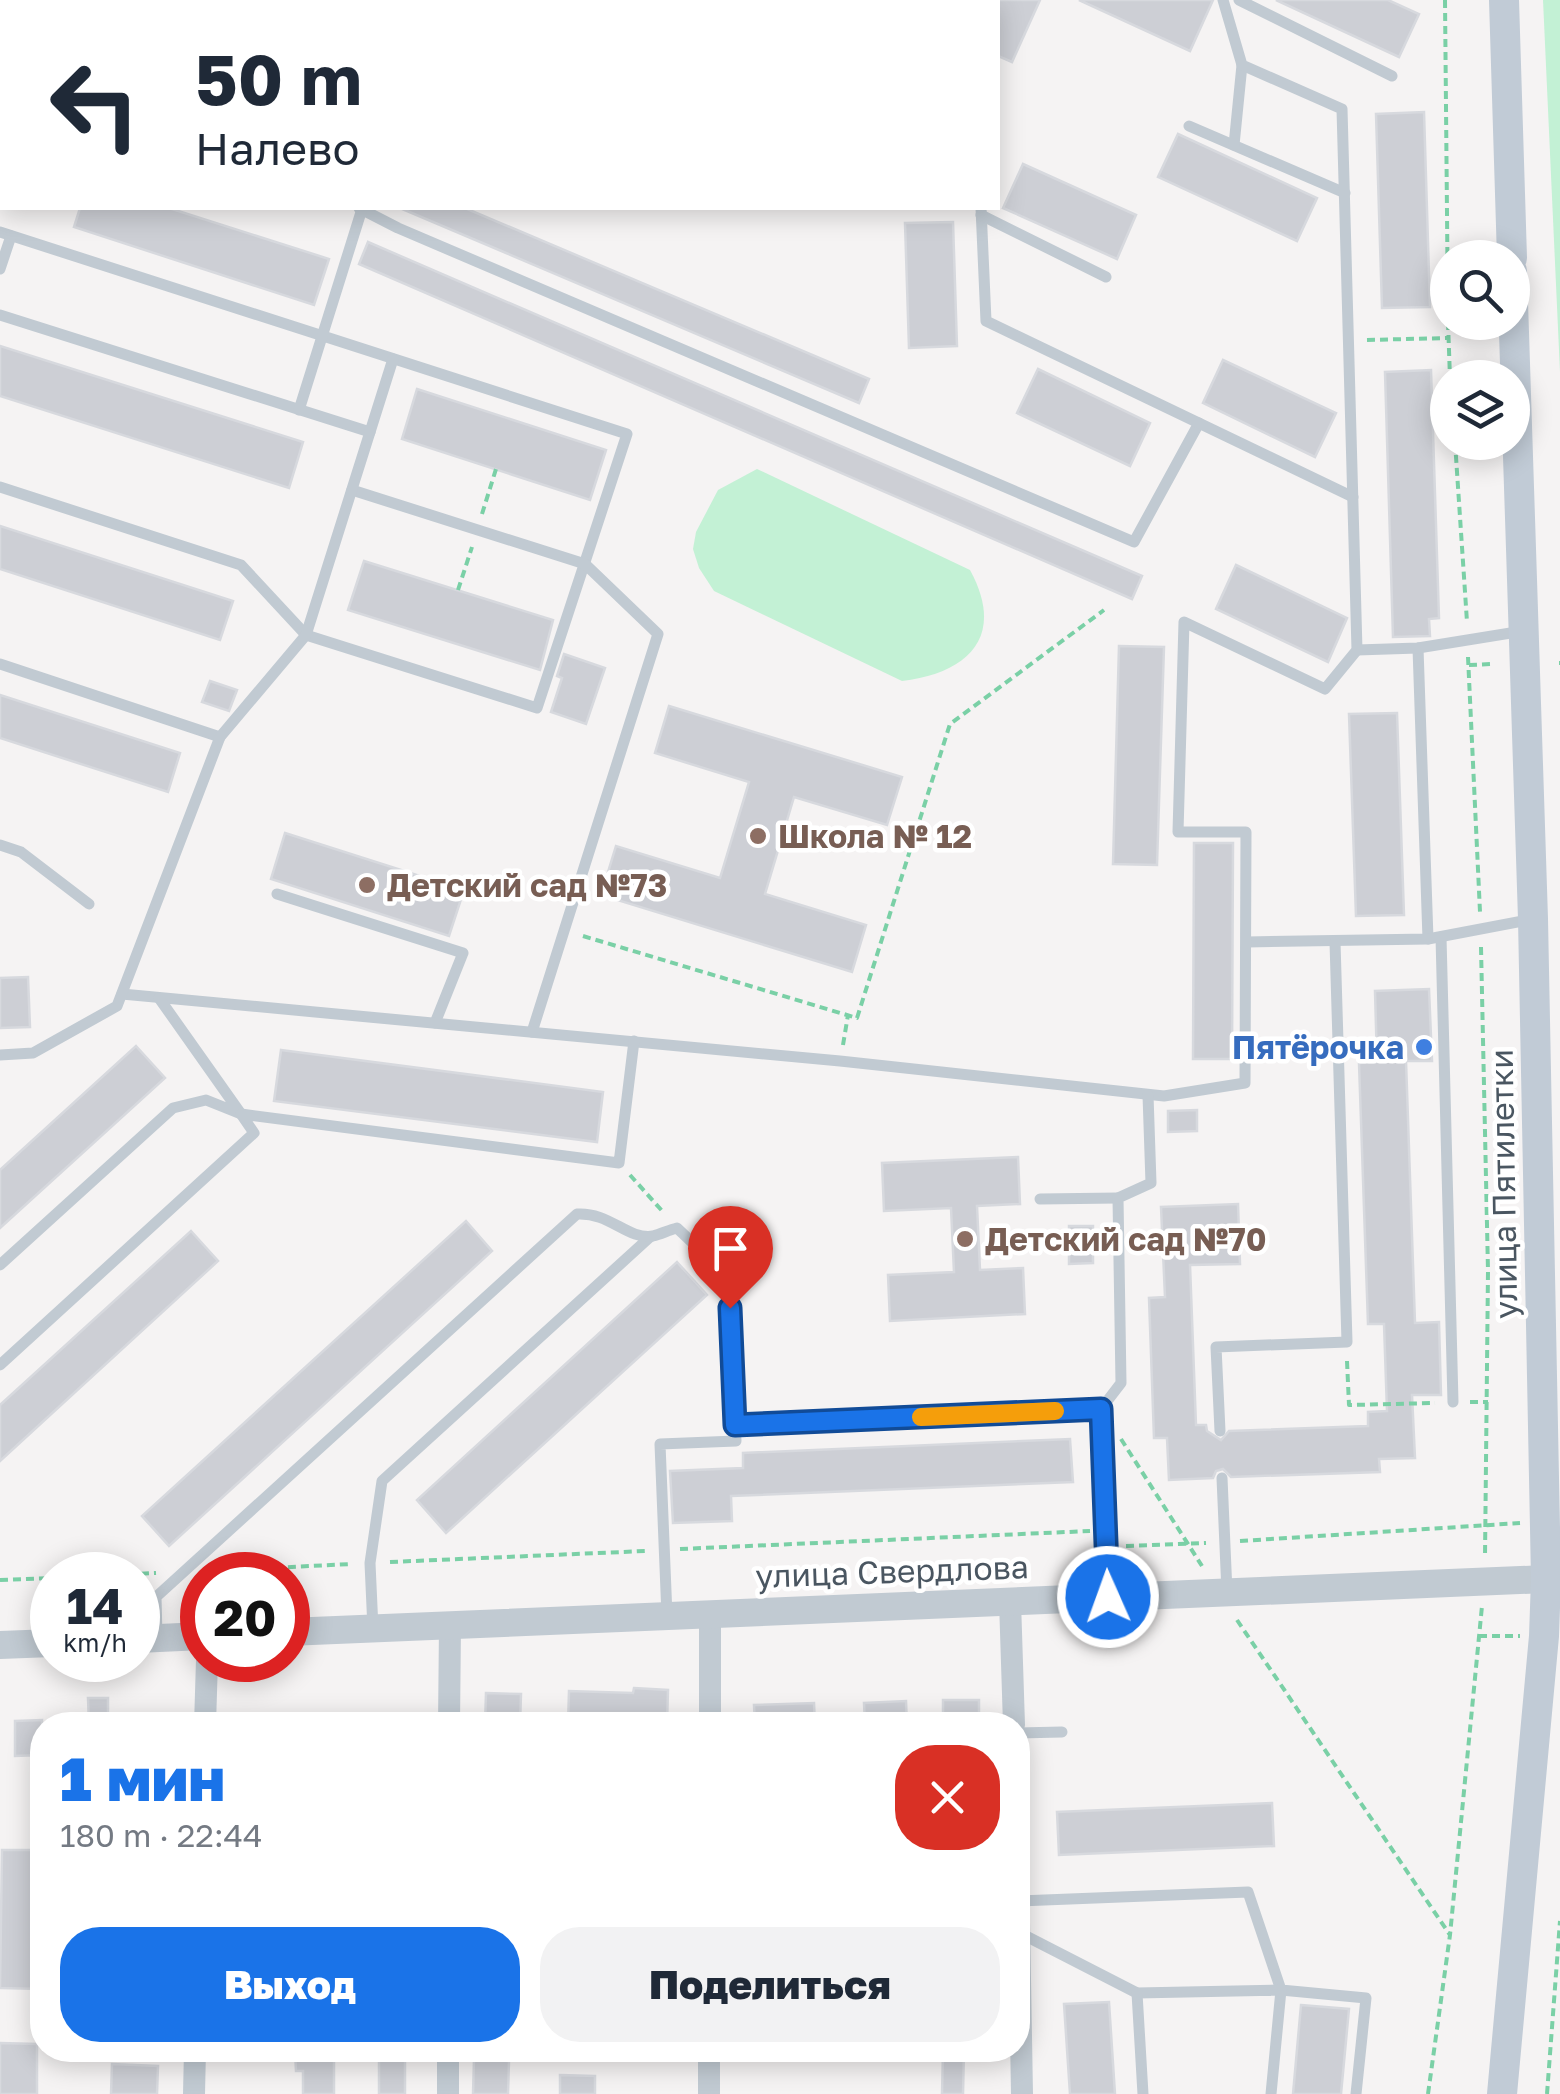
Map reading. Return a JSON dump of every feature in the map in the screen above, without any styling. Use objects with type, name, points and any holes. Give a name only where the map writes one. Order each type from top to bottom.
[{"type":"main road","points":[[1504,0],[1511,240]]},
{"type":"main road","name":"улица Пятилетки","points":[[1502,2094],[1544,1636],[1553,1578],[1514,340]]},
{"type":"street","name":"улица Свердлова","points":[[310,1631],[1553,1578]]},
{"type":"street","points":[[1010,1601],[1014,1712]]},
{"type":"street","points":[[710,1614],[710,1712]]},
{"type":"street","points":[[449,1712],[450,1626]]},
{"type":"street","points":[[0,1645],[30,1643]]},
{"type":"street","points":[[205,1712],[206,1682]]},
{"type":"street","points":[[194,2094],[195,2062]]},
{"type":"street","points":[[448,2062],[448,2094]]},
{"type":"street","points":[[708,2094],[709,2062]]},
{"type":"street","points":[[1022,2062],[1022,2094]]},
{"type":"lane","points":[[1222,0],[1242,65],[1234,145]]},
{"type":"lane","points":[[1240,0],[1392,76]]},
{"type":"lane","points":[[122,994],[840,1061],[1164,1096],[1246,1083],[1246,832],[1178,832],[1184,622],[1325,690],[1356,650],[1342,108],[1242,65]]},
{"type":"lane","points":[[1189,126],[1345,193]]},
{"type":"lane","points":[[299,410],[360,210]]},
{"type":"lane","points":[[365,210],[398,228],[1134,542],[1199,423]]},
{"type":"lane","points":[[981,211],[986,322],[1353,497]]},
{"type":"lane","points":[[981,211],[1106,277]]},
{"type":"lane","points":[[0,269],[6,234],[627,434],[538,708],[306,636],[241,564],[0,487]]},
{"type":"lane","points":[[0,315],[370,432]]},
{"type":"lane","points":[[0,1056],[32,1054],[117,1006],[220,737],[306,636],[393,359]]},
{"type":"lane","points":[[352,490],[585,564],[658,634],[532,1032]]},
{"type":"lane","points":[[1356,650],[1418,648],[1524,631]]},
{"type":"lane","points":[[1418,648],[1453,1402]]},
{"type":"lane","points":[[0,664],[220,737]]},
{"type":"lane","points":[[0,846],[21,852],[89,904]]},
{"type":"lane","points":[[277,894],[463,953],[435,1023]]},
{"type":"lane","points":[[1246,942],[1434,938],[1532,919]]},
{"type":"lane","points":[[1220,1431],[1216,1347],[1347,1342],[1334,942]]},
{"type":"lane","points":[[0,1365],[254,1133],[159,998]]},
{"type":"lane","points":[[0,1266],[173,1108],[206,1100],[240,1114],[620,1163],[634,1041]]},
{"type":"lane","points":[[1040,1199],[1118,1198],[1151,1183],[1148,1094]]},
{"type":"lane","points":[[1108,1597],[1101,1409],[1120,1383],[1118,1198]]},
{"type":"lane","points":[[206,1552],[576,1214],[596,1213],[633,1234],[650,1237]]},
{"type":"lane","points":[[373,1629],[370,1563],[382,1481],[650,1237],[676,1228],[716,1265],[730,1308],[736,1441],[660,1444],[667,1616]]},
{"type":"lane","points":[[735,1425],[1101,1409]]},
{"type":"lane","points":[[1222,1478],[1222,1592]]},
{"type":"lane","points":[[160,1594],[180,1576]]},
{"type":"lane","points":[[1030,1733],[1062,1732]]},
{"type":"lane","points":[[1030,1901],[1248,1892],[1281,1990],[1272,2094]]},
{"type":"lane","points":[[1030,1937],[1137,1993],[1281,1990],[1366,1998],[1356,2094]]},
{"type":"lane","points":[[1137,1993],[1143,2094]]},
{"type":"path","points":[[1445,0],[1447,240]]},
{"type":"path","points":[[1349,341],[1430,339]]},
{"type":"path","points":[[1456,460],[1480,927],[1488,1402],[1484,1580]]},
{"type":"path","points":[[564,930],[857,1018],[950,724],[1104,610]]},
{"type":"path","points":[[1468,665],[1491,664]]},
{"type":"path","points":[[840,1061],[848,1015]]},
{"type":"path","points":[[620,1163],[676,1228]]},
{"type":"path","points":[[1347,1342],[1349,1405],[1488,1402]]},
{"type":"path","points":[[1101,1409],[1450,1935]]},
{"type":"path","points":[[310,1566],[1089,1531],[1118,1546],[1486,1526]]},
{"type":"path","points":[[0,1580],[30,1579]]},
{"type":"path","points":[[1428,2094],[1450,1935],[1479,1636]]},
{"type":"path","points":[[1547,2094],[1560,1921]]},
{"type":"green space","points":[[1543,0],[1560,0],[1560,372]]},
{"type":"green space","points":[[757,469],[970,570],[984,614],[975,647],[946,670],[902,681],[714,591],[699,568],[693,549],[696,532],[718,490]]},
{"type":"building","points":[[1000,0],[1040,0],[1012,62],[1000,57]]},
{"type":"building","points":[[1079,0],[1213,0],[1190,51]]},
{"type":"building","points":[[1276,0],[1388,0],[1419,14],[1399,57]]},
{"type":"building","points":[[1424,112],[1430,307],[1382,308],[1376,114]]},
{"type":"building","points":[[1178,134],[1317,198],[1297,241],[1158,177]]},
{"type":"building","points":[[1023,164],[1136,215],[1117,259],[1003,208]]},
{"type":"building","points":[[79,210],[175,210],[329,259],[314,305],[74,227]]},
{"type":"building","points":[[405,210],[470,210],[869,379],[859,403]]},
{"type":"building","points":[[953,222],[957,346],[909,348],[905,223]]},
{"type":"building","points":[[368,242],[1142,576],[1132,599],[359,264]]},
{"type":"building","points":[[0,346],[303,442],[289,488],[0,396]]},
{"type":"building","points":[[1223,360],[1336,413],[1315,457],[1203,403]]},
{"type":"building","points":[[1038,369],[1150,423],[1130,466],[1017,413]]},
{"type":"building","points":[[1430,370],[1430,460],[1434,460],[1439,618],[1429,619],[1430,636],[1393,637],[1385,372]]},
{"type":"building","points":[[417,389],[606,450],[590,500],[402,439]]},
{"type":"building","points":[[0,526],[233,601],[220,640],[0,569]]},
{"type":"building","points":[[364,561],[553,620],[540,670],[348,610]]},
{"type":"building","points":[[1236,565],[1347,618],[1328,662],[1216,609]]},
{"type":"building","points":[[1119,646],[1164,647],[1157,865],[1113,864]]},
{"type":"building","points":[[564,654],[605,668],[586,724],[551,712],[562,678],[557,676]]},
{"type":"building","points":[[210,681],[237,690],[229,711],[202,702]]},
{"type":"building","points":[[0,695],[180,753],[168,792],[0,738]]},
{"type":"building","name":"Школа № 12","points":[[669,706],[902,777],[887,825],[794,797],[765,894],[866,925],[852,972],[601,895],[616,846],[720,878],[749,782],[655,753]]},
{"type":"building","points":[[1397,713],[1404,915],[1356,916],[1349,714]]},
{"type":"building","name":"Детский сад №73","points":[[285,833],[464,890],[449,936],[271,879]]},
{"type":"building","points":[[1194,843],[1233,843],[1232,1059],[1193,1059]]},
{"type":"building","points":[[28,977],[30,1027],[0,1028],[0,978]]},
{"type":"building","points":[[1429,989],[1432,1061],[1406,1061],[1415,1323],[1439,1322],[1441,1395],[1412,1395],[1415,1458],[1379,1459],[1380,1472],[1231,1477],[1223,1469],[1216,1471],[1213,1478],[1169,1480],[1167,1438],[1154,1438],[1149,1298],[1165,1297],[1161,1207],[1238,1204],[1240,1264],[1190,1265],[1196,1425],[1206,1425],[1207,1431],[1221,1440],[1229,1431],[1368,1426],[1368,1412],[1387,1411],[1384,1324],[1368,1324],[1359,1063],[1377,1062],[1375,991]]},
{"type":"building","points":[[136,1046],[165,1078],[0,1228],[0,1170]]},
{"type":"building","points":[[281,1050],[603,1092],[597,1142],[274,1101]]},
{"type":"building","points":[[1197,1110],[1197,1131],[1168,1132],[1168,1111]]},
{"type":"building","name":"Детский сад №70","points":[[1018,1157],[1020,1204],[977,1206],[980,1270],[1023,1268],[1025,1314],[890,1321],[888,1275],[954,1272],[951,1208],[884,1211],[882,1163]]},
{"type":"building","points":[[466,1221],[492,1251],[169,1546],[142,1516]]},
{"type":"building","points":[[1069,1226],[1093,1226],[1093,1263],[1069,1264]]},
{"type":"building","points":[[191,1231],[218,1261],[0,1461],[0,1405]]},
{"type":"building","points":[[677,1262],[707,1295],[446,1533],[417,1500]]},
{"type":"building","points":[[1070,1439],[1073,1482],[731,1496],[732,1521],[673,1523],[670,1471],[743,1468],[743,1453]]},
{"type":"building","points":[[634,1688],[668,1690],[667,1712],[568,1712],[569,1691],[633,1693]]},
{"type":"building","points":[[486,1693],[521,1694],[520,1712],[485,1712]]},
{"type":"building","points":[[88,1698],[108,1698],[108,1712],[89,1712]]},
{"type":"building","points":[[943,1700],[979,1700],[979,1712],[943,1712]]},
{"type":"building","points":[[906,1701],[906,1712],[864,1712],[864,1703]]},
{"type":"building","points":[[814,1703],[814,1712],[754,1712],[754,1705]]},
{"type":"building","points":[[30,1720],[30,1755],[15,1756],[15,1721]]},
{"type":"building","points":[[1272,1803],[1274,1846],[1059,1855],[1057,1812]]},
{"type":"building","points":[[2,1850],[30,1850],[30,1989],[0,1988]]},
{"type":"building","points":[[1109,2002],[1115,2094],[1070,2094],[1064,2004]]},
{"type":"building","points":[[1301,2005],[1349,2009],[1341,2094],[1293,2094]]},
{"type":"building","points":[[0,2043],[30,2044],[30,2062],[37,2062],[37,2094],[0,2094]]},
{"type":"building","points":[[296,2062],[334,2062],[334,2094],[303,2094],[303,2071],[296,2071]]},
{"type":"building","points":[[379,2062],[405,2062],[405,2094],[379,2094]]},
{"type":"building","points":[[474,2062],[509,2062],[508,2094],[473,2094]]},
{"type":"building","points":[[943,2062],[964,2062],[963,2094],[942,2094]]},
{"type":"building","points":[[112,2064],[158,2066],[157,2094],[111,2094]]},
{"type":"building","points":[[560,2075],[595,2076],[595,2094],[560,2094]]},
{"type":"slow traffic","points":[[921,1417],[1055,1411]]},
{"type":"place","name":"Школа № 12","points":[[758,836]]},
{"type":"place","name":"Детский сад №73","points":[[367,885]]},
{"type":"place","name":"Пятёрочка","points":[[1424,1047]]},
{"type":"place","name":"Детский сад №70","points":[[965,1239]]},
{"type":"route","points":[[730,1308],[735,1425],[1101,1409],[1108,1597]]}]
